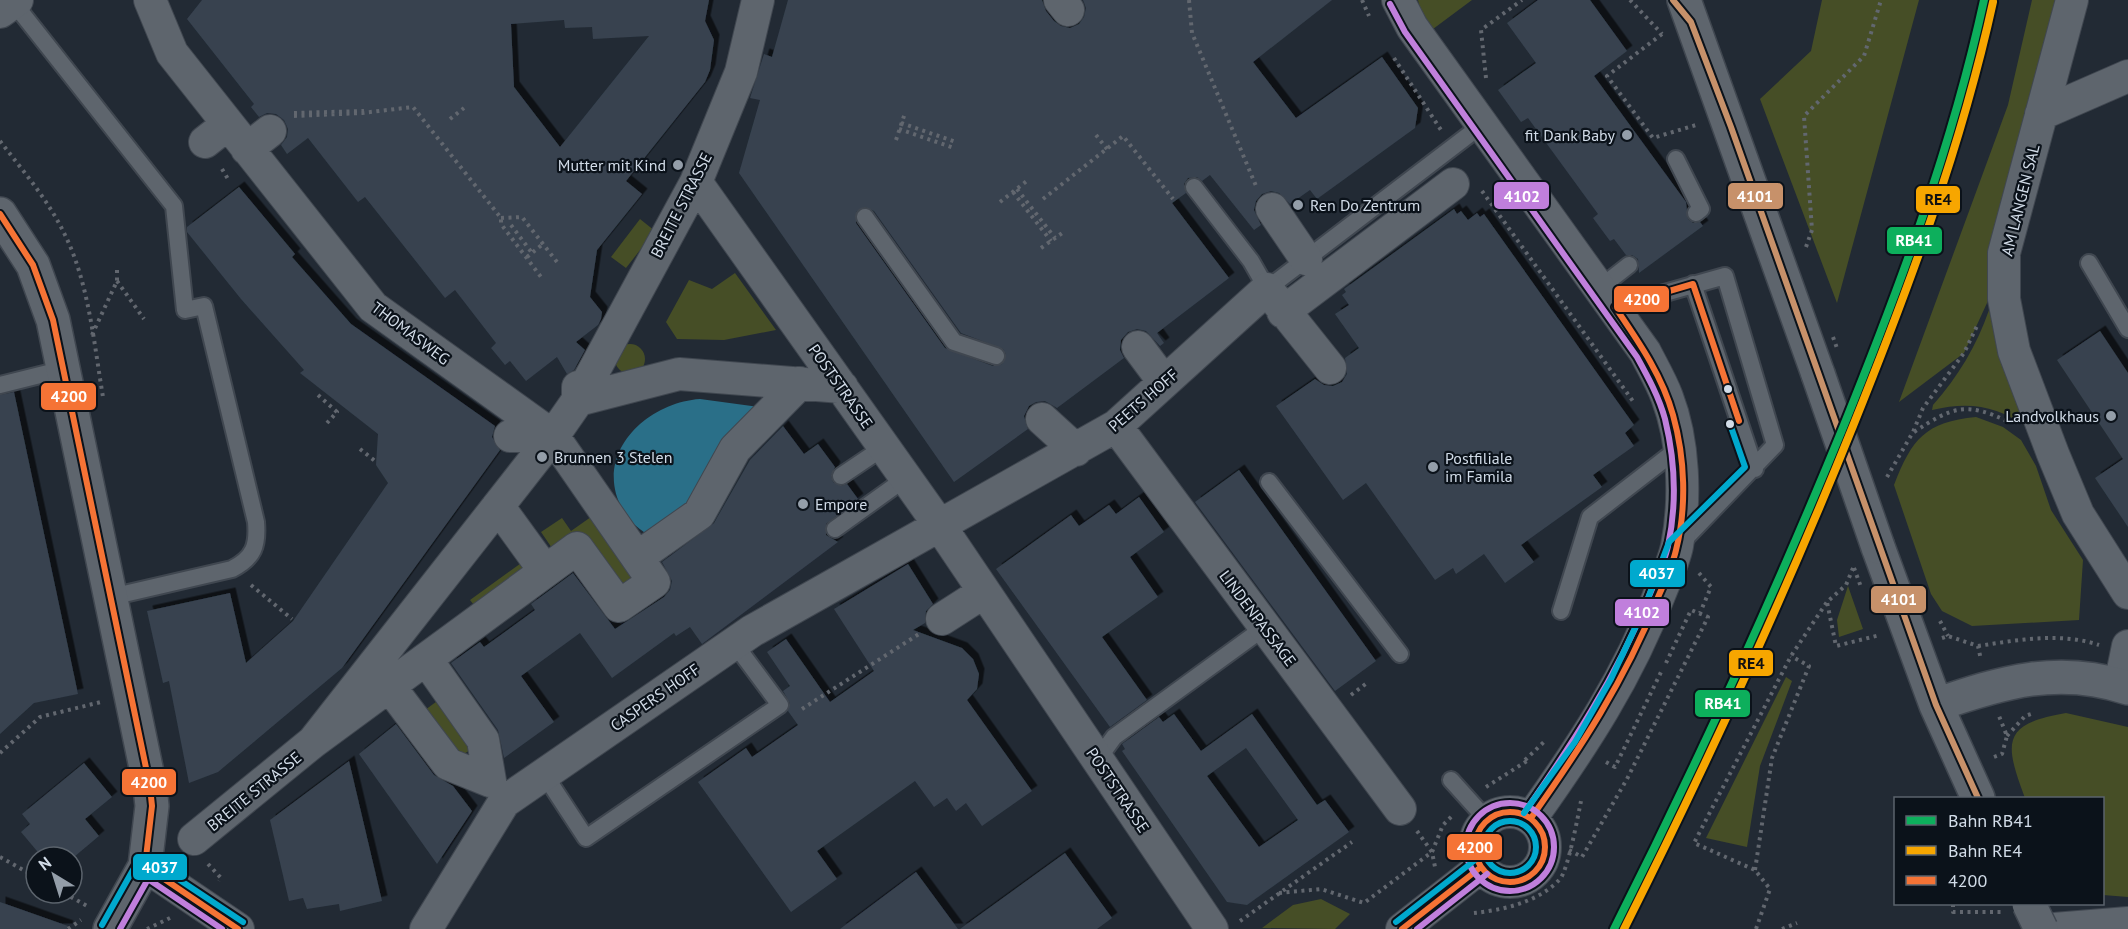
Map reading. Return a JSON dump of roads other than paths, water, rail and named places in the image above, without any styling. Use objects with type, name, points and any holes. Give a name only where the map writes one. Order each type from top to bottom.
[{"type":"street","name":"THOMASWEG","points":[[150,0],[172,53],[216,133],[258,140],[373,307],[553,436]]},
{"type":"street","name":"BREITE STRASSE","points":[[194,839],[314,742],[553,436],[578,400],[753,75],[758,0]]},
{"type":"street","points":[[1398,0],[1412,27],[1608,297],[1645,352],[1667,398],[1679,448],[1682,493],[1677,547],[1652,613],[1624,673],[1583,747],[1531,818]]},
{"type":"street","name":"AM LANGEN SAL","points":[[2072,0],[2004,253],[2004,299],[2014,351],[2078,514],[2118,556],[2128,593]]},
{"type":"street","points":[[1677,14],[1790,296],[1936,705],[1978,797]]},
{"type":"street","points":[[2041,114],[2128,76]]},
{"type":"street","name":"POSTSTRASSE","points":[[696,182],[940,526],[1098,759],[1224,926]]},
{"type":"street","name":"PEETS HOFF","points":[[940,526],[1116,426],[1164,382],[1275,300],[1467,186]]},
{"type":"street","points":[[1272,209],[1306,259]]},
{"type":"street","points":[[0,214],[33,265],[53,320],[150,787],[152,806],[145,866],[110,929]]},
{"type":"street","points":[[1275,300],[1330,368]]},
{"type":"street","points":[[1138,347],[1164,382]]},
{"type":"street","points":[[579,366],[578,400],[680,374],[842,387]]},
{"type":"street","points":[[638,557],[699,514],[735,449],[800,383]]},
{"type":"street","points":[[1042,419],[1076,450]]},
{"type":"street","name":"LINDENPASSAGE","points":[[1116,426],[1400,809]]},
{"type":"street","points":[[510,436],[553,436]]},
{"type":"street","name":"BREITE STRASSE","points":[[368,673],[426,659],[577,548],[619,606],[654,582],[553,436]]},
{"type":"street","points":[[498,506],[545,571]]},
{"type":"street","name":"CASPERS HOFF","points":[[426,929],[504,802],[743,637],[940,526]]},
{"type":"street","points":[[942,619],[984,592]]},
{"type":"street","points":[[368,673],[448,764],[490,781],[483,740],[426,659]]},
{"type":"street","points":[[1936,705],[1988,687],[2032,677],[2072,676],[2126,668]]},
{"type":"street","points":[[1477,809],[1516,812],[1531,818],[1542,830],[1546,847],[1542,863],[1531,876],[1514,883],[1495,880],[1481,867],[1474,851],[1477,809]]},
{"type":"street","points":[[145,866],[238,929]]},
{"type":"street","points":[[1402,929],[1481,867]]},
{"type":"street","points":[[2029,905],[2041,929]]},
{"type":"street","points":[[2054,929],[2128,923]]},
{"type":"lane","points":[[10,5],[174,206],[186,310],[204,306],[256,522],[258,541],[253,552],[245,562],[232,569],[111,597]]},
{"type":"lane","name":"PEETS HOFF","points":[[1275,300],[1306,259],[1483,124]]},
{"type":"lane","points":[[1676,159],[1701,209],[1696,213]]},
{"type":"lane","points":[[1194,187],[1251,261],[1275,300]]},
{"type":"lane","points":[[865,217],[954,342],[996,356]]},
{"type":"lane","points":[[2089,264],[2128,329]]},
{"type":"lane","points":[[1608,297],[1629,265]]},
{"type":"lane","points":[[1608,297],[1693,284],[1725,276],[1775,445],[1755,469],[1677,547]]},
{"type":"lane","points":[[1693,284],[1755,469]]},
{"type":"lane","points":[[0,385],[64,369]]},
{"type":"lane","points":[[842,476],[884,447]]},
{"type":"lane","points":[[1561,611],[1590,517],[1679,448]]},
{"type":"lane","points":[[835,528],[906,478]]},
{"type":"lane","points":[[1269,482],[1400,654]]},
{"type":"lane","points":[[1098,759],[1114,737],[1265,627]]},
{"type":"lane","points":[[544,774],[586,838],[780,705],[743,637]]},
{"type":"lane","points":[[1451,780],[1477,809]]},
{"type":"water","points":[[700,399],[759,407],[687,514],[653,539],[630,521],[617,497],[614,476],[617,456],[627,439],[641,423],[659,411],[679,403]]},
{"type":"rail line","name":"RB41","points":[[1614,929],[1705,742],[1762,616],[1865,373],[1923,216],[1957,109],[1984,0]]},
{"type":"rail line","name":"RE4","points":[[1624,929],[1715,742],[1772,617],[1874,374],[1932,217],[1949,164],[1966,110],[1993,2]]},
{"type":"place","name":"fit Dank Baby","points":[[1627,135]]},
{"type":"place","name":"Mutter mit Kind","points":[[678,165]]},
{"type":"place","name":"Ren Do Zentrum","points":[[1298,205]]},
{"type":"place","name":"Landvolkhaus","points":[[2111,416]]},
{"type":"place","name":"Brunnen 3 Stelen","points":[[542,457]]},
{"type":"place","name":"Postfiliale im Famila","points":[[1433,467]]},
{"type":"place","name":"Empore","points":[[803,504]]}]
